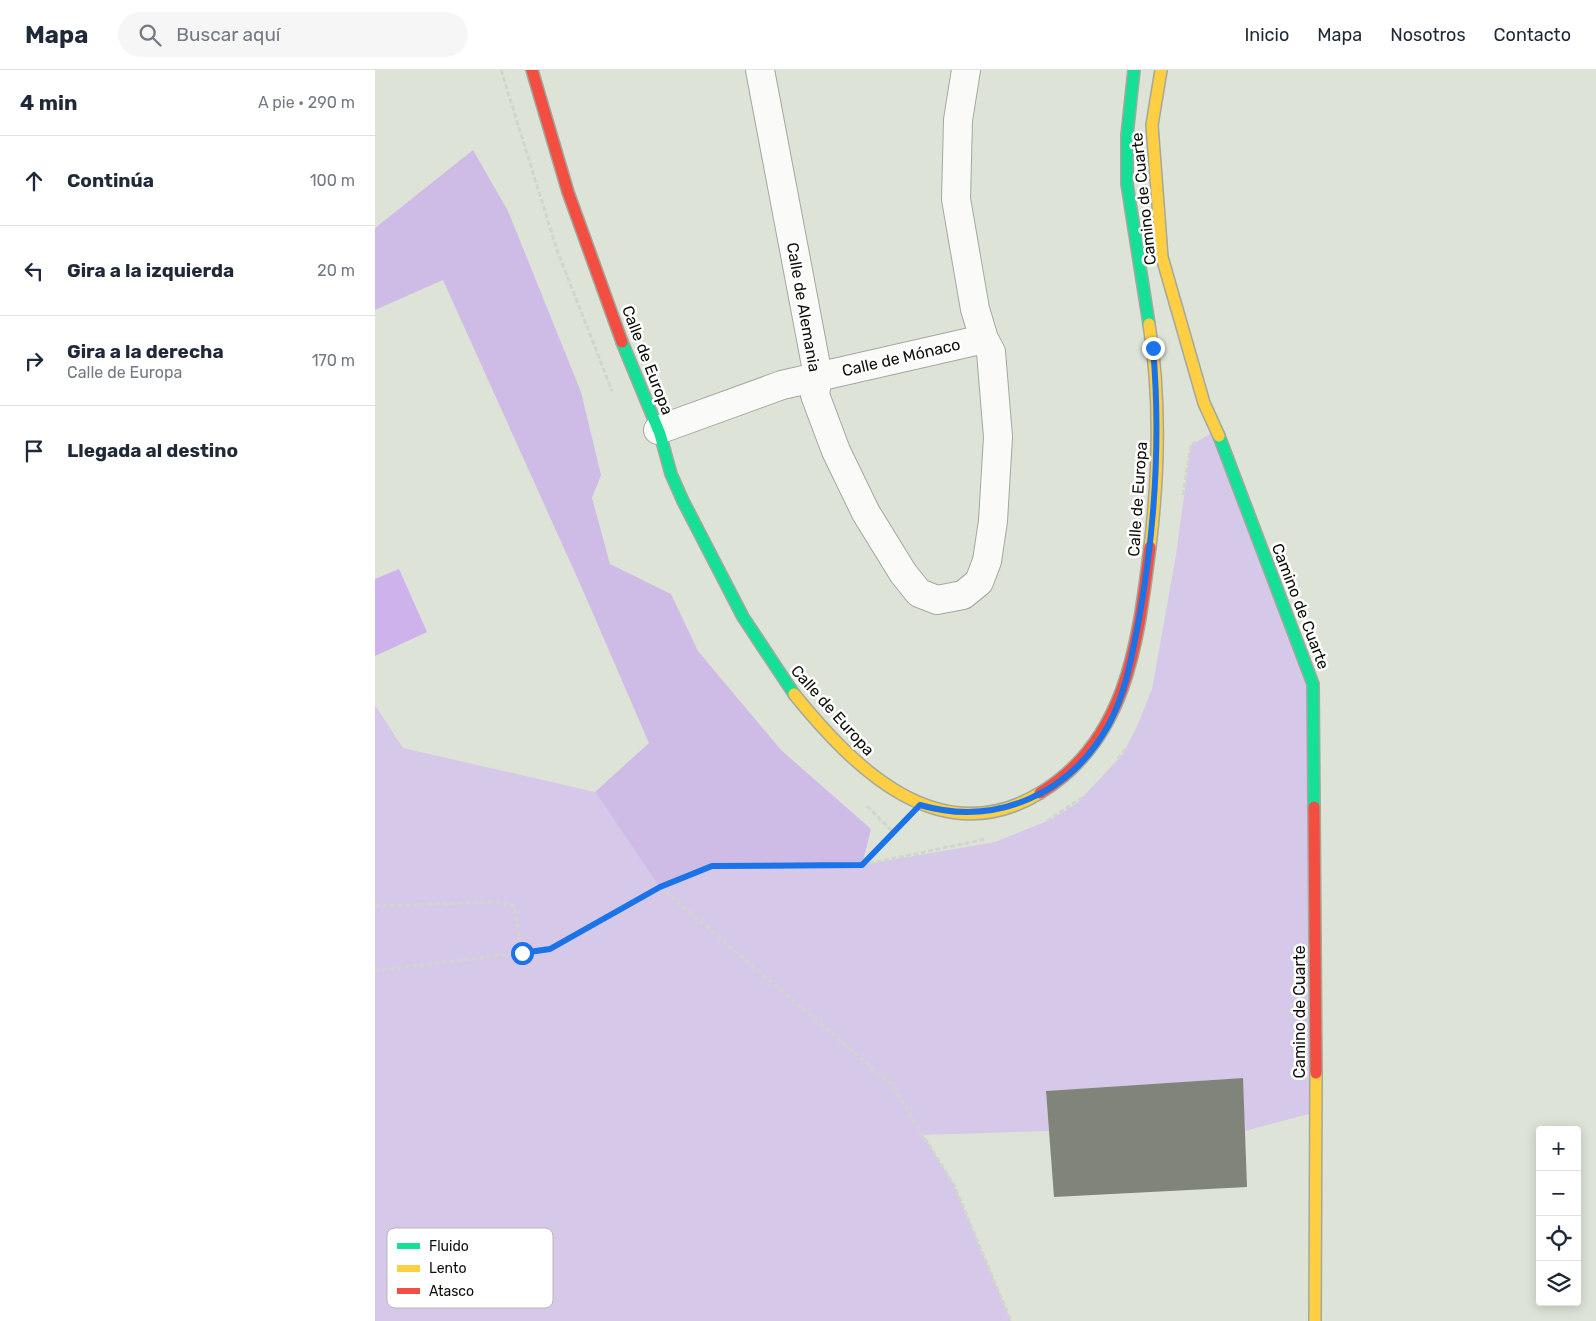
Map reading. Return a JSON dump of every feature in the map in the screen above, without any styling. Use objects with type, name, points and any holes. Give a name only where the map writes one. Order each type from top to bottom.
[{"type":"street","name":"Calle de Europa","points":[[532,70],[590,253],[658,430],[671,474],[726,586],[751,632],[778,671],[814,716],[866,771],[890,789],[920,805],[961,813],[984,812],[1012,807],[1037,796],[1060,781],[1096,744],[1108,725],[1125,686],[1153,534],[1158,434],[1153,348],[1132,227],[1127,179],[1129,119],[1134,70]]},
{"type":"street","name":"Calle de Alemania","points":[[760,70],[818,376],[815,395],[836,451],[866,513],[903,572],[919,593],[937,600],[963,595],[979,582],[987,560],[993,521],[998,437],[991,352],[984,339],[975,308],[956,199],[958,120],[965,70]]},
{"type":"street","name":"Camino de Cuarte","points":[[1161,70],[1152,125],[1162,257],[1204,403],[1217,430],[1313,684],[1317,1150],[1315,1321]]},
{"type":"street","name":"Calle de Mónaco","points":[[658,430],[783,385],[984,339]]},
{"type":"path","points":[[375,971],[550,949],[660,887],[712,866],[862,865],[920,805]]},
{"type":"path","points":[[660,887],[891,1084],[954,1185],[1011,1321]]},
{"type":"path","points":[[375,906],[498,902],[514,906],[522,953]]},
{"type":"shaded area","points":[[473,150],[508,211],[581,392],[601,475],[592,498],[610,564],[671,594],[698,651],[781,750],[871,829],[862,865],[712,866],[660,887],[595,792],[649,743],[581,586],[443,280],[375,310],[375,228]]},
{"type":"shaded area","points":[[1217,430],[1313,684],[1316,1112],[1245,1131],[1242,1078],[1046,1091],[1049,1131],[923,1135],[954,1185],[1011,1321],[375,1321],[375,705],[403,748],[595,792],[660,886],[712,866],[862,865],[995,842],[1052,819],[1077,803],[1123,754],[1138,724],[1152,689],[1176,555],[1191,445]]},
{"type":"shaded area","points":[[399,569],[427,632],[375,656],[375,579]]},
{"type":"building","points":[[1243,1078],[1247,1187],[1054,1197],[1046,1091]]},
{"type":"traffic: fast","points":[[1134,70],[1127,135],[1127,184],[1149,324]]},
{"type":"traffic: fast","points":[[622,342],[660,434],[671,474],[683,501],[743,617],[794,694]]},
{"type":"traffic: fast","points":[[1219,436],[1313,684],[1314,807]]},
{"type":"traffic: slow","points":[[1161,70],[1152,125],[1162,257],[1204,403],[1219,436]]},
{"type":"traffic: slow","points":[[1149,324],[1157,407],[1157,463],[1150,547]]},
{"type":"traffic: slow","points":[[794,694],[844,749],[872,774],[902,794],[934,808],[967,814],[1003,809],[1040,793]]},
{"type":"traffic: slow","points":[[1315,1321],[1316,1073]]},
{"type":"traffic: jam","points":[[532,70],[568,192],[622,342]]},
{"type":"traffic: jam","points":[[1040,793],[1069,771],[1093,745],[1110,716],[1123,685],[1133,652],[1150,547]]},
{"type":"traffic: jam","points":[[1314,807],[1316,1073]]},
{"type":"route","points":[[522,953],[550,949],[660,887],[712,866],[862,865],[920,805],[940,811],[961,813],[984,812],[1012,807],[1037,796],[1060,781],[1080,763],[1096,744],[1108,725],[1125,686],[1145,584],[1153,534],[1157,477],[1157,395],[1153,348]]}]
